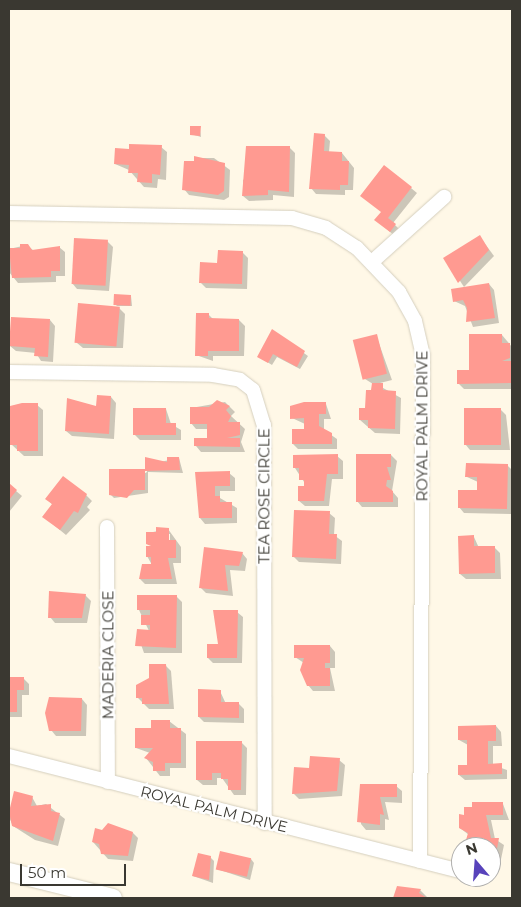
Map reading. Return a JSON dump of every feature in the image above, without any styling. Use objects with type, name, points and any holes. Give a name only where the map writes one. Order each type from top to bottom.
[{"type":"street","points":[[373,261],[444,198]]},
{"type":"street","name":"ROYAL PALM DRIVE","points":[[9,213],[292,218],[326,228],[373,261],[409,308],[423,354],[420,861]]},
{"type":"street","name":"TEA ROSE CIRCLE","points":[[9,372],[213,375],[240,380],[253,390],[264,425],[265,823]]},
{"type":"street","name":"MADERIA CLOSE","points":[[107,527],[108,782]]},
{"type":"street","name":"ROYAL PALM DRIVE","points":[[9,756],[265,823],[451,869]]},
{"type":"street","points":[[9,872],[113,898]]},
{"type":"building","points":[[190,126],[201,126],[200,136],[190,135]]},
{"type":"building","points":[[314,133],[325,134],[324,151],[342,152],[342,161],[349,161],[348,185],[340,185],[340,190],[309,189]]},
{"type":"building","points":[[129,144],[162,145],[160,175],[152,174],[152,183],[137,182],[138,173],[128,173],[129,165],[114,164],[115,148],[129,149]]},
{"type":"building","points":[[246,146],[290,146],[289,192],[268,190],[268,195],[242,196]]},
{"type":"building","points":[[194,156],[225,163],[224,191],[218,195],[182,190],[184,161],[194,161]]},
{"type":"building","points":[[384,165],[412,187],[388,218],[396,224],[390,232],[374,220],[381,212],[360,196]]},
{"type":"building","points":[[480,235],[489,250],[458,283],[443,258]]},
{"type":"building","points":[[74,238],[108,240],[106,286],[72,284]]},
{"type":"building","points":[[20,244],[28,244],[32,250],[60,246],[60,271],[51,271],[51,277],[12,278],[9,248],[20,248]]},
{"type":"building","points":[[218,250],[243,251],[242,284],[199,283],[200,262],[217,263]]},
{"type":"building","points":[[489,283],[495,318],[466,322],[467,308],[463,300],[453,302],[451,289]]},
{"type":"building","points":[[114,294],[131,295],[130,306],[113,305]]},
{"type":"building","points":[[78,303],[120,307],[116,347],[75,343]]},
{"type":"building","points":[[196,313],[209,313],[209,318],[239,319],[239,351],[208,351],[208,356],[195,356]]},
{"type":"building","points":[[11,317],[50,319],[48,357],[34,356],[35,348],[9,346]]},
{"type":"building","points":[[272,329],[305,351],[297,367],[273,354],[268,363],[257,357]]},
{"type":"building","points":[[377,334],[387,374],[363,380],[353,340]]},
{"type":"building","points":[[469,334],[502,334],[502,343],[510,343],[510,358],[502,361],[512,361],[512,383],[457,384],[457,370],[469,370]]},
{"type":"building","points":[[372,383],[383,383],[383,390],[396,391],[395,429],[368,428],[368,420],[359,420],[359,408],[365,408],[366,390],[371,390]]},
{"type":"building","points":[[97,395],[111,396],[109,434],[65,431],[67,398],[96,406]]},
{"type":"building","points":[[217,400],[230,406],[226,410],[231,416],[228,422],[240,422],[240,435],[227,438],[240,438],[240,447],[194,446],[194,438],[207,438],[207,424],[190,424],[190,407],[209,407]]},
{"type":"building","points":[[304,402],[326,402],[326,414],[319,414],[319,426],[332,433],[332,444],[292,444],[292,429],[304,429],[304,418],[290,419],[290,406]]},
{"type":"building","points":[[22,403],[38,403],[38,451],[17,451],[17,445],[9,445],[10,406]]},
{"type":"building","points":[[133,408],[166,408],[166,423],[176,423],[176,435],[133,435]]},
{"type":"building","points":[[464,408],[501,408],[501,445],[464,445]]},
{"type":"building","points":[[338,454],[338,474],[327,474],[324,501],[298,501],[298,486],[304,486],[304,480],[299,480],[299,468],[293,468],[293,455]]},
{"type":"building","points":[[356,454],[391,454],[391,467],[387,467],[391,480],[387,480],[386,486],[393,491],[393,502],[356,502]]},
{"type":"building","points":[[145,457],[167,462],[167,457],[179,457],[180,470],[145,471],[145,490],[134,490],[127,498],[109,495],[109,469],[145,469]]},
{"type":"building","points":[[466,463],[508,464],[507,509],[458,508],[458,490],[477,490],[477,477],[465,477]]},
{"type":"building","points":[[230,471],[230,486],[215,486],[215,496],[220,496],[220,502],[232,502],[232,518],[199,518],[195,472]]},
{"type":"building","points":[[63,476],[87,494],[78,513],[74,511],[60,530],[42,517],[52,504],[45,499]]},
{"type":"building","points":[[9,483],[17,490],[9,500]]},
{"type":"building","points":[[294,510],[330,511],[329,534],[337,534],[336,559],[292,557]]},
{"type":"building","points":[[156,527],[169,528],[169,540],[176,540],[176,558],[168,558],[172,579],[139,579],[142,564],[151,564],[151,557],[146,557],[146,546],[151,546],[146,544],[146,532],[156,532]]},
{"type":"building","points":[[474,535],[474,546],[495,546],[495,573],[459,574],[458,536]]},
{"type":"building","points":[[204,547],[243,552],[239,566],[225,565],[228,591],[199,588]]},
{"type":"building","points":[[49,591],[86,594],[82,618],[48,618]]},
{"type":"building","points":[[137,595],[177,595],[176,648],[135,646],[137,629],[150,630],[150,625],[141,625],[141,615],[150,615],[150,610],[137,610]]},
{"type":"building","points":[[213,610],[238,610],[237,658],[207,658],[207,644],[218,644]]},
{"type":"building","points":[[294,645],[330,645],[330,663],[325,663],[325,668],[330,668],[330,686],[307,686],[300,670],[304,658],[294,658]]},
{"type":"building","points":[[149,664],[166,664],[169,704],[142,704],[142,698],[136,698],[136,685],[149,678]]},
{"type":"building","points":[[9,677],[24,677],[24,690],[17,690],[17,712],[9,712]]},
{"type":"building","points":[[198,689],[221,690],[221,702],[239,702],[239,718],[198,717]]},
{"type":"building","points":[[49,697],[82,698],[81,731],[49,731],[45,713]]},
{"type":"building","points":[[151,720],[170,720],[170,728],[181,728],[181,763],[165,763],[165,771],[153,771],[153,762],[144,758],[153,748],[135,748],[135,728],[151,728]]},
{"type":"building","points":[[496,725],[496,741],[488,741],[488,764],[502,763],[502,774],[458,775],[458,765],[467,765],[467,740],[458,740],[458,726]]},
{"type":"building","points":[[196,741],[242,741],[241,790],[228,790],[228,779],[221,779],[221,773],[212,773],[212,780],[196,780]]},
{"type":"building","points":[[310,756],[340,758],[337,791],[292,794],[294,767],[309,768]]},
{"type":"building","points":[[360,784],[397,784],[397,797],[380,797],[384,815],[380,814],[380,825],[357,822]]},
{"type":"building","points":[[14,791],[33,796],[31,806],[51,804],[51,811],[60,813],[53,841],[12,826],[9,812]]},
{"type":"building","points":[[472,802],[503,802],[503,815],[486,815],[491,837],[467,837],[468,833],[459,828],[459,814],[464,815],[464,807],[472,807]]},
{"type":"building","points":[[108,823],[133,832],[128,856],[101,854],[99,844],[92,842],[95,828],[102,830]]},
{"type":"building","points":[[220,851],[251,858],[247,877],[216,870]]},
{"type":"building","points":[[198,853],[211,856],[209,880],[192,876]]},
{"type":"building","points":[[397,886],[421,889],[419,893],[427,898],[393,898]]}]
